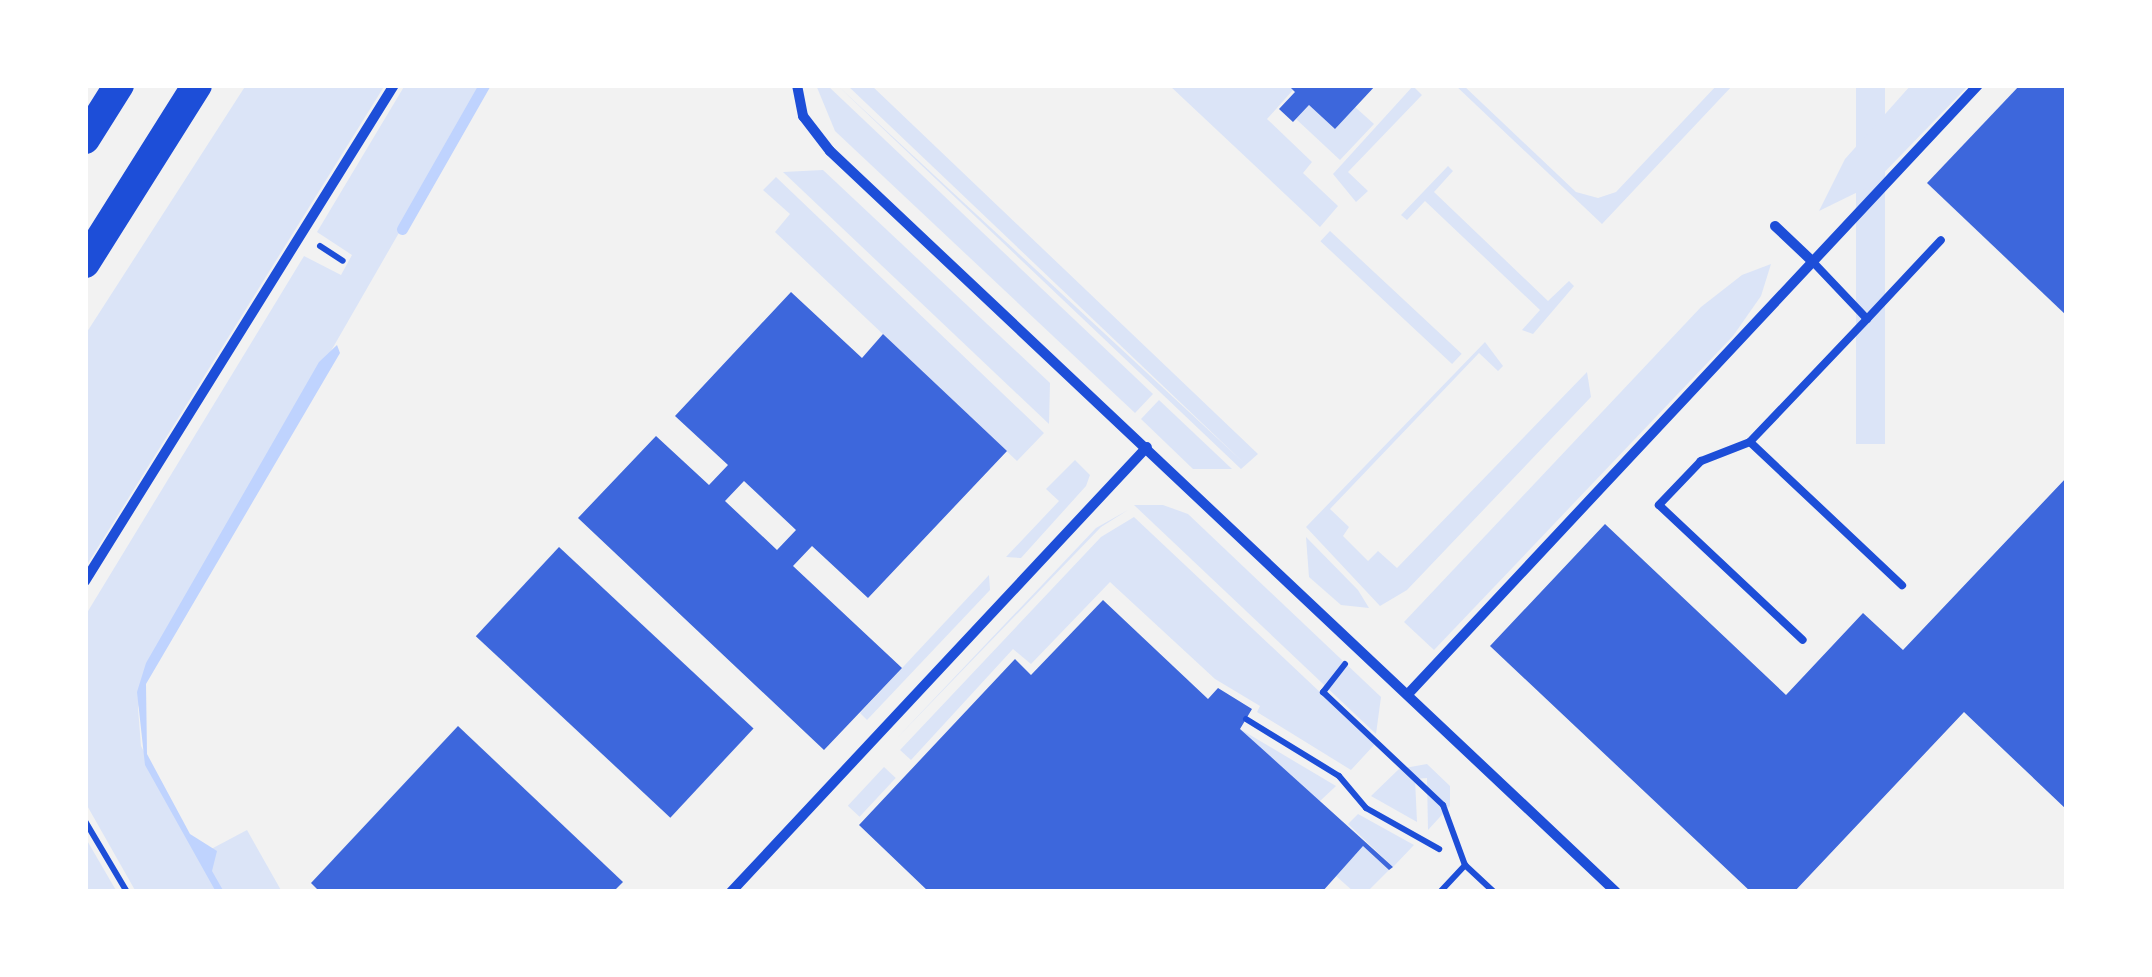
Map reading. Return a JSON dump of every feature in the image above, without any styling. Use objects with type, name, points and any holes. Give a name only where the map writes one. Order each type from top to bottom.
[{"type":"highway","points":[[85,139],[119,85]]},
{"type":"highway","points":[[85,263],[196,85]]},
{"type":"street","points":[[85,581],[394,85]]},
{"type":"street","points":[[797,85],[803,116],[830,151],[1616,892]]},
{"type":"street","points":[[1408,694],[1978,85]]},
{"type":"street","points":[[1775,226],[1812,261]]},
{"type":"street","points":[[731,892],[1148,448]]},
{"type":"lane","points":[[1803,640],[1659,505],[1701,460],[1750,442],[1941,240]]},
{"type":"lane","points":[[1812,261],[1867,319]]},
{"type":"lane","points":[[1750,442],[1902,586]]},
{"type":"path","points":[[1358,649],[1323,692],[1443,805],[1465,865],[1494,892]]},
{"type":"path","points":[[1246,720],[1340,776],[1366,808],[1439,849]]},
{"type":"path","points":[[85,822],[127,892]]},
{"type":"path","points":[[1440,892],[1465,865]]},
{"type":"shaded area","points":[[246,85],[385,85],[85,568],[85,335]]},
{"type":"shaded area","points":[[405,85],[484,85],[148,669],[138,708],[141,746],[198,856],[247,830],[282,892],[136,892],[85,802],[85,616],[304,256],[341,275],[352,255],[317,232]]},
{"type":"shaded area","points":[[816,85],[827,85],[1153,394],[1135,413],[835,131]]},
{"type":"shaded area","points":[[837,85],[1244,463],[847,85],[871,85],[1258,454],[1241,469]]},
{"type":"shaded area","points":[[1169,85],[1288,85],[1293,90],[1267,119],[1312,162],[1303,173],[1338,206],[1320,227]]},
{"type":"shaded area","points":[[1455,85],[1463,85],[1576,192],[1598,198],[1616,192],[1717,85],[1733,85],[1602,224]]},
{"type":"shaded area","points":[[1856,85],[1885,85],[1885,444],[1856,444]]},
{"type":"shaded area","points":[[1911,85],[1969,85],[1872,185],[1819,211],[1845,159]]},
{"type":"shaded area","points":[[1413,86],[1422,95],[1348,172],[1368,191],[1356,202],[1333,174]]},
{"type":"shaded area","points":[[1309,105],[1335,129],[1355,107],[1374,124],[1340,160],[1296,119]]},
{"type":"shaded area","points":[[1448,166],[1453,171],[1434,192],[1548,301],[1569,281],[1574,286],[1533,334],[1522,330],[1540,310],[1425,201],[1407,220],[1401,215]]},
{"type":"shaded area","points":[[823,170],[1050,383],[1049,424],[783,172]]},
{"type":"shaded area","points":[[776,177],[1044,433],[1017,461],[775,232],[790,214],[763,190]]},
{"type":"shaded area","points":[[1330,231],[1462,354],[1452,364],[1320,241]]},
{"type":"shaded area","points":[[1771,264],[1761,296],[1733,336],[1434,650],[1404,622],[1701,307],[1742,275]]},
{"type":"shaded area","points":[[1485,342],[1503,366],[1498,371],[1479,353],[1330,509],[1349,527],[1343,536],[1368,561],[1378,551],[1397,568],[1587,372],[1591,397],[1407,590],[1380,606],[1306,527]]},
{"type":"shaded area","points":[[1159,400],[1232,469],[1193,469],[1141,419]]},
{"type":"shaded area","points":[[1075,460],[1090,475],[1086,486],[1021,558],[1006,557],[1059,501],[1046,489]]},
{"type":"shaded area","points":[[1134,505],[1163,505],[1188,514],[1381,697],[1376,734]]},
{"type":"shaded area","points":[[1128,510],[1101,527],[896,739],[1096,528]]},
{"type":"shaded area","points":[[1134,517],[1375,744],[1351,770],[1257,712],[1260,706],[1215,679],[1110,582],[1031,664],[1013,649],[911,760],[900,750],[1101,537]]},
{"type":"shaded area","points":[[1306,537],[1358,590],[1369,608],[1341,605],[1309,577]]},
{"type":"shaded area","points":[[989,575],[990,590],[867,720],[860,713]]},
{"type":"shaded area","points":[[1240,729],[1336,786],[1319,802]]},
{"type":"shaded area","points":[[1427,764],[1450,786],[1450,806],[1428,830],[1427,778],[1415,779],[1417,822],[1371,796],[1399,769]]},
{"type":"shaded area","points":[[884,767],[896,778],[860,817],[848,806]]},
{"type":"shaded area","points":[[1358,814],[1414,845],[1393,867],[1348,824]]},
{"type":"shaded area","points":[[85,837],[117,892],[85,892]]},
{"type":"shaded area","points":[[1363,846],[1389,870],[1367,892],[1354,892],[1336,876]]},
{"type":"water","points":[[337,345],[340,353],[146,684],[147,754],[190,834],[217,851],[212,871],[224,892],[216,892],[145,765],[137,692],[146,663],[319,362]]},
{"type":"building","points":[[1288,85],[1376,85],[1335,129],[1309,105],[1293,122],[1279,109],[1295,92]]},
{"type":"building","points":[[2020,85],[2067,85],[2067,316],[1927,183]]},
{"type":"building","points":[[791,292],[862,358],[883,334],[1007,451],[868,598],[812,546],[793,566],[902,668],[824,750],[578,518],[656,436],[709,485],[728,465],[675,416]],"holes":[[[744,481],[796,530],[777,550],[725,501]]]},
{"type":"building","points":[[2067,477],[2067,810],[1964,712],[1794,892],[1751,892],[1490,646],[1605,524],[1786,695],[1863,613],[1903,650]]},
{"type":"building","points":[[559,547],[754,728],[670,818],[476,636]]},
{"type":"building","points":[[1103,600],[1208,699],[1218,688],[1252,709],[1240,729],[1393,867],[1389,870],[1363,846],[1322,892],[929,892],[859,825],[1015,659],[1031,675]]},
{"type":"building","points":[[458,726],[623,882],[613,892],[320,892],[311,883]]},
{"type":"waterway","points":[[402,229],[484,85]]}]
